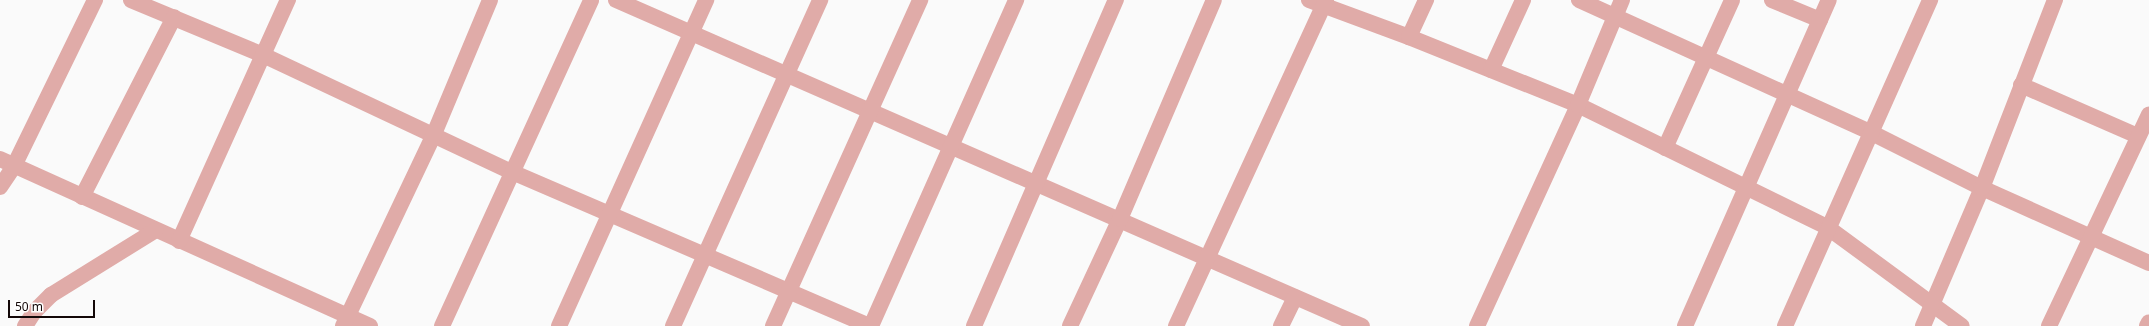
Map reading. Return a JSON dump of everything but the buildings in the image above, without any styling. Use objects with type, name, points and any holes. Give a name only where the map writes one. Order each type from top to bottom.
[{"type":"street","points":[[0,187],[7,163],[95,0]]},
{"type":"street","points":[[131,0],[263,56],[434,134],[512,172],[871,326],[949,147],[1016,0]]},
{"type":"street","points":[[179,241],[288,0]]},
{"type":"street","points":[[347,321],[434,134],[490,0]]},
{"type":"street","points":[[442,326],[592,0]]},
{"type":"street","points":[[616,0],[949,147],[1120,219],[1362,326]]},
{"type":"street","points":[[559,326],[611,214],[706,0]]},
{"type":"street","points":[[673,326],[820,0]]},
{"type":"street","points":[[773,326],[920,0]]},
{"type":"street","points":[[974,326],[1116,0]]},
{"type":"street","points":[[1070,326],[1120,219],[1214,0]]},
{"type":"street","points":[[1409,37],[1426,0]]},
{"type":"street","points":[[1491,70],[1523,0]]},
{"type":"street","points":[[1579,0],[1872,132],[1982,188],[2149,263]]},
{"type":"street","points":[[1477,326],[1578,105],[1622,0]]},
{"type":"street","points":[[1665,148],[1732,0]]},
{"type":"street","points":[[1772,0],[1820,20]]},
{"type":"street","points":[[1685,326],[1789,95],[1829,0]]},
{"type":"street","points":[[1784,326],[1827,227],[1872,132],[1930,0]]},
{"type":"street","points":[[1923,326],[1982,188],[2055,0]]},
{"type":"street","points":[[1176,326],[1208,258],[1319,2],[1578,105],[1827,227],[1933,303],[1962,326]]},
{"type":"street","points":[[82,197],[174,17]]},
{"type":"street","points":[[2021,85],[2138,136]]},
{"type":"street","points":[[2049,326],[2089,237],[2149,114]]},
{"type":"street","points":[[7,163],[156,230],[347,321],[370,326]]},
{"type":"street","points":[[25,326],[34,312],[51,295],[156,230]]},
{"type":"street","points":[[1281,326],[1295,297]]},
{"type":"street","points":[[2147,326],[2149,322]]}]
